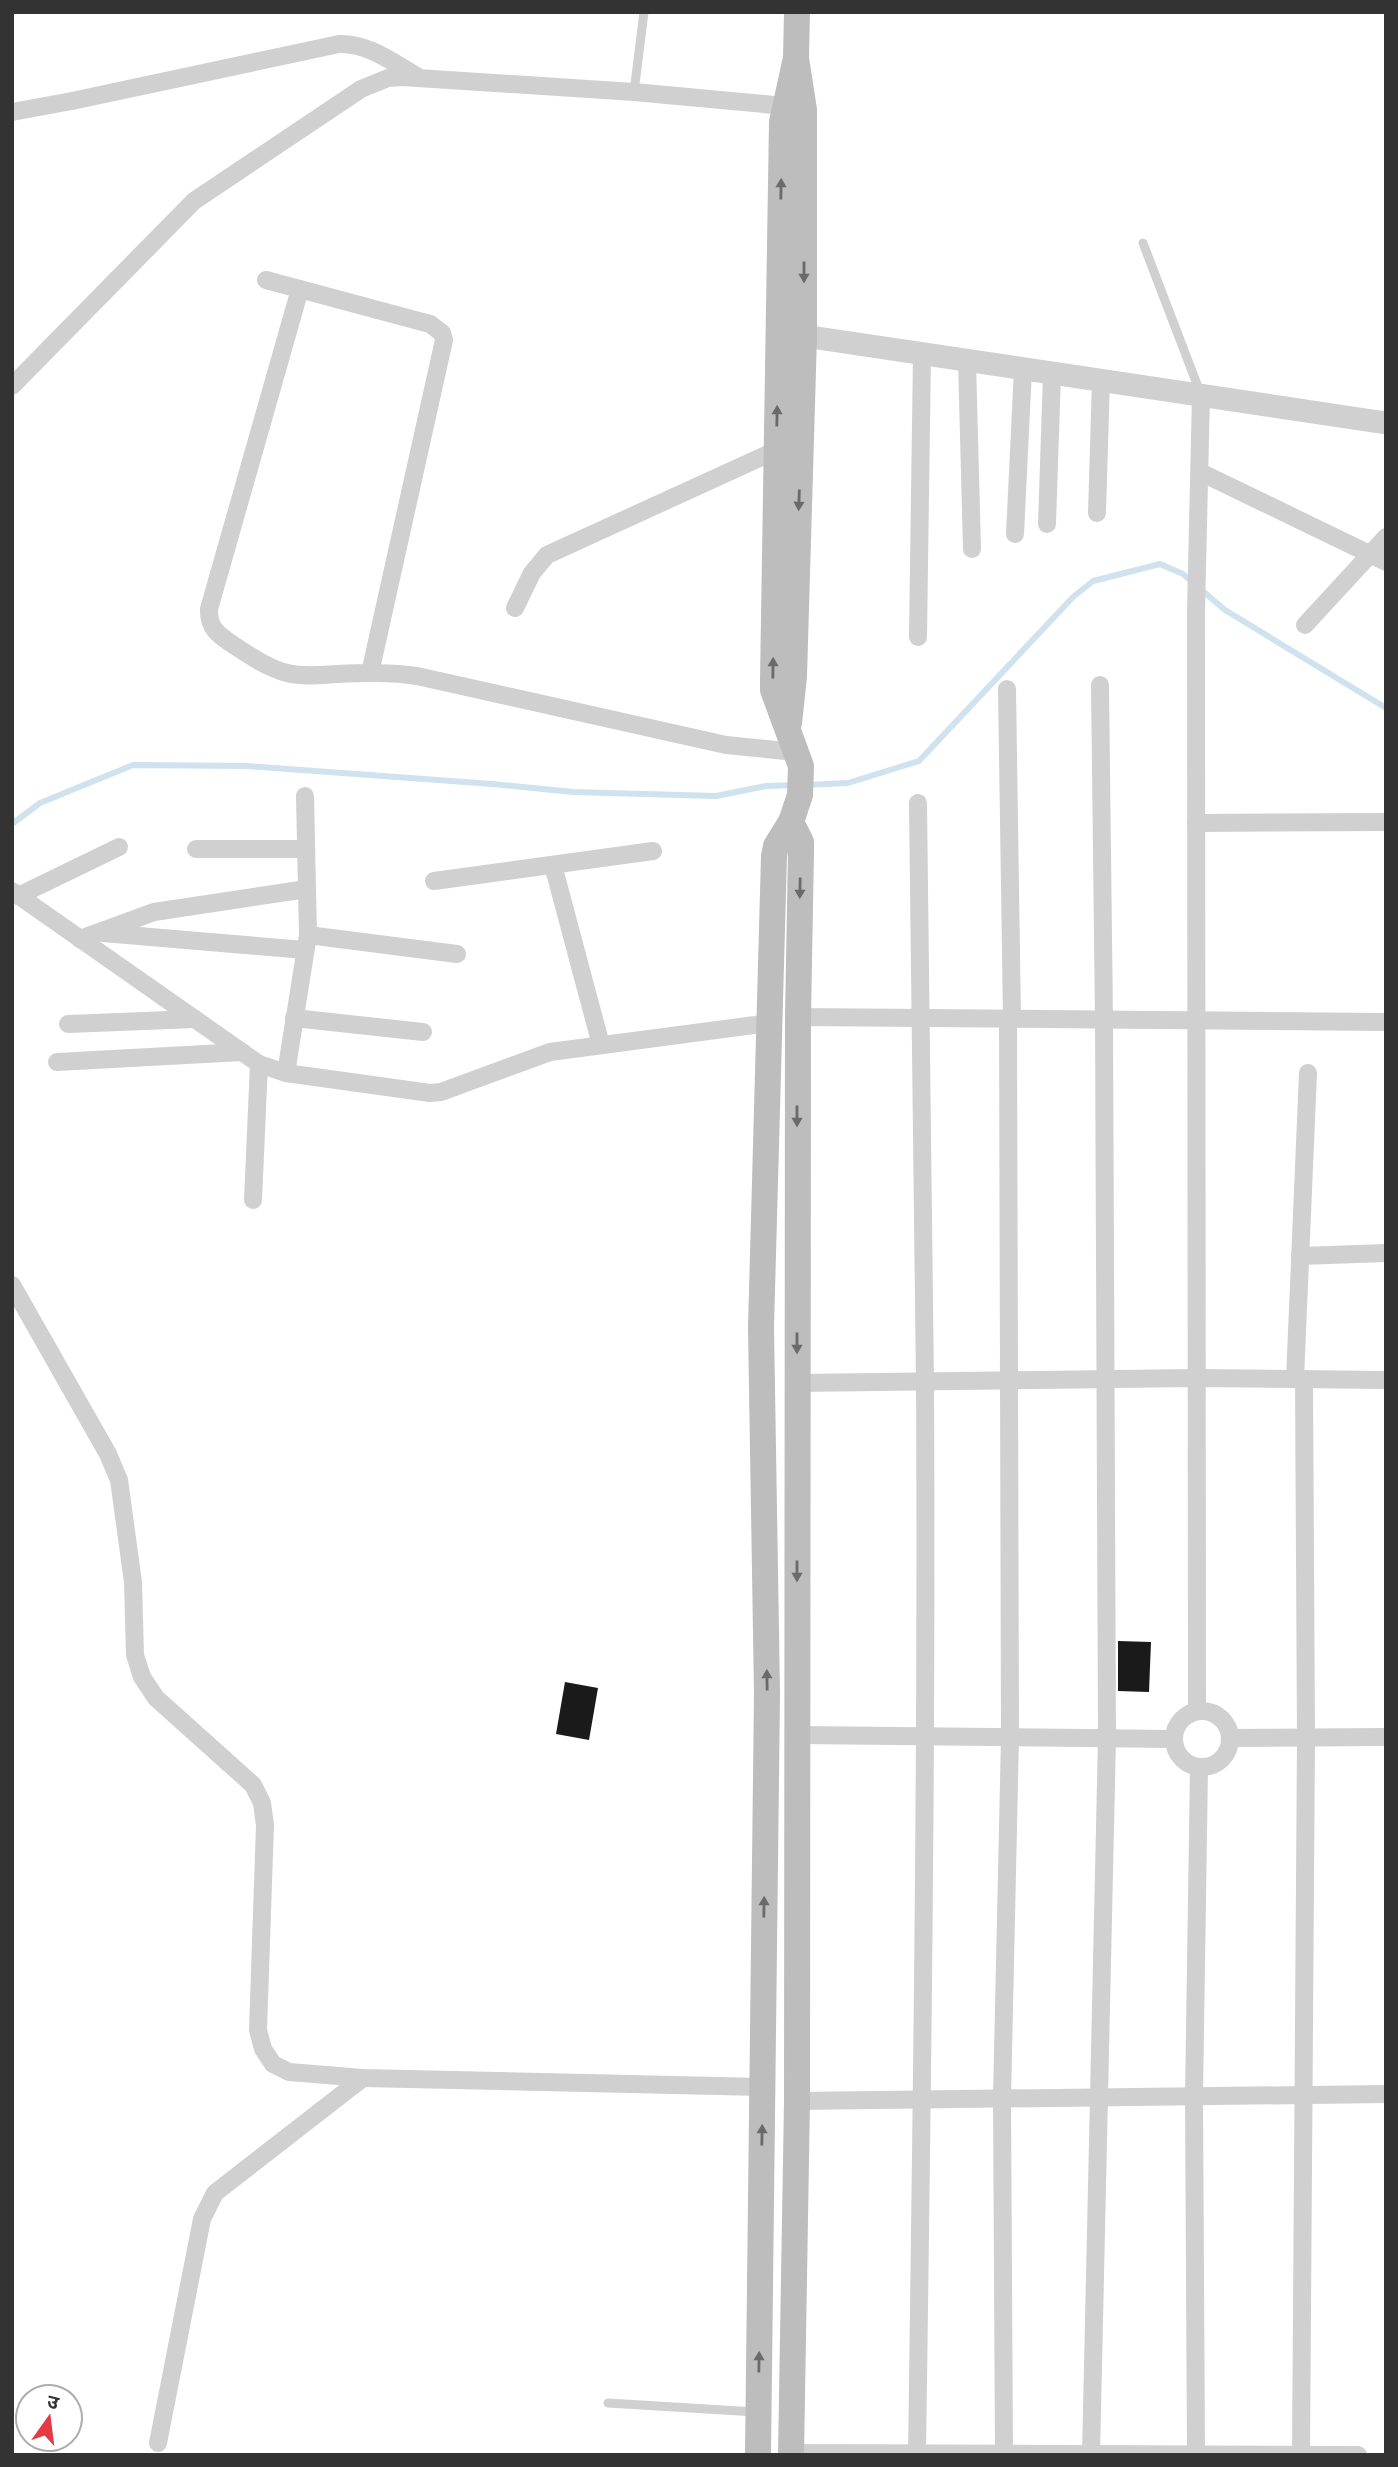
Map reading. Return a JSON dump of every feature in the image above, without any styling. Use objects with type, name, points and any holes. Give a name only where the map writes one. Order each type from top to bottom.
[{"type":"main road","points":[[758,2455],[767,1693],[761,1327],[774,856],[776,846],[791,822],[800,795],[795,750],[794,676],[804,336],[804,110],[796,58],[797,12]]},
{"type":"main road","points":[[795,750],[773,690],[773,680],[782,122],[796,58]]},
{"type":"main road","points":[[791,822],[801,842],[798,1017],[797,2101],[791,2454]]},
{"type":"street","points":[[12,112],[72,102],[339,44],[354,43],[366,47],[421,78]]},
{"type":"street","points":[[12,386],[194,201],[361,89],[388,78],[634,92],[785,106]]},
{"type":"street","points":[[266,279],[430,324],[442,333],[444,340],[370,673]]},
{"type":"street","points":[[300,289],[209,610],[212,629],[220,637],[274,669],[299,675],[370,673],[416,676],[726,745],[795,750]]},
{"type":"street","points":[[804,336],[1386,423]]},
{"type":"street","points":[[918,637],[922,354]]},
{"type":"street","points":[[967,360],[972,549]]},
{"type":"street","points":[[1015,534],[1023,369]]},
{"type":"street","points":[[1047,524],[1052,374]]},
{"type":"street","points":[[1097,513],[1101,380]]},
{"type":"street","points":[[1197,1710],[1196,612],[1201,395]]},
{"type":"street","points":[[515,608],[532,573],[547,555],[777,450]]},
{"type":"street","points":[[1200,472],[1386,562]]},
{"type":"street","points":[[1305,625],[1386,537]]},
{"type":"street","points":[[1091,2454],[1107,1738],[1100,685]]},
{"type":"street","points":[[1004,2454],[1002,2098],[1010,1737],[1007,689]]},
{"type":"street","points":[[286,1073],[307,943],[305,796]]},
{"type":"street","points":[[917,2454],[925,1736],[925,1381],[918,803]]},
{"type":"street","points":[[1196,823],[1386,822]]},
{"type":"street","points":[[15,893],[119,847]]},
{"type":"street","points":[[196,849],[306,849]]},
{"type":"street","points":[[434,881],[653,851]]},
{"type":"street","points":[[553,865],[601,1045]]},
{"type":"street","points":[[89,936],[154,912],[307,890]]},
{"type":"street","points":[[15,893],[89,936],[195,1019],[259,1064],[286,1073],[430,1093],[441,1092],[550,1052],[770,1023]]},
{"type":"street","points":[[89,936],[307,943],[457,954]]},
{"type":"street","points":[[798,1017],[1386,1022]]},
{"type":"street","points":[[294,1018],[423,1032]]},
{"type":"street","points":[[68,1024],[195,1019]]},
{"type":"street","points":[[57,1062],[242,1052]]},
{"type":"street","points":[[253,1200],[259,1064]]},
{"type":"street","points":[[1301,2455],[1306,1738],[1299,1379],[1300,1256],[1308,1073]]},
{"type":"street","points":[[1300,1256],[1386,1253]]},
{"type":"street","points":[[12,1285],[108,1454],[119,1480],[133,1582],[135,1655],[142,1677],[156,1698],[253,1785],[262,1802],[265,1825],[258,2030],[263,2049],[273,2064],[289,2072],[363,2078],[762,2087]]},
{"type":"street","points":[[797,1383],[1196,1378],[1386,1380]]},
{"type":"street","points":[[1197,1710],[1207,1710],[1224,1720],[1231,1738],[1224,1757],[1217,1763],[1199,1768],[1180,1757],[1173,1739],[1180,1720],[1197,1710]]},
{"type":"street","points":[[797,1735],[1173,1739]]},
{"type":"street","points":[[1231,1738],[1386,1737]]},
{"type":"street","points":[[1196,2454],[1194,2096],[1199,1768]]},
{"type":"street","points":[[158,2443],[202,2219],[209,2203],[215,2193],[363,2078]]},
{"type":"street","points":[[797,2101],[1386,2094]]},
{"type":"street","points":[[791,2454],[1359,2455]]},
{"type":"lane","points":[[634,92],[644,12]]},
{"type":"lane","points":[[1143,243],[1201,395]]},
{"type":"lane","points":[[608,2403],[759,2412]]},
{"type":"building","points":[[1118,1641],[1151,1642],[1149,1692],[1118,1691]]},
{"type":"building","points":[[565,1682],[598,1688],[589,1740],[556,1734]]},
{"type":"waterway","points":[[806,785],[848,783],[919,761],[1073,597],[1093,581],[1160,564],[1183,574],[1225,610],[1386,708]]},
{"type":"waterway","points":[[12,824],[40,803],[133,765],[247,766],[573,792],[716,796],[766,786],[795,785]]}]
